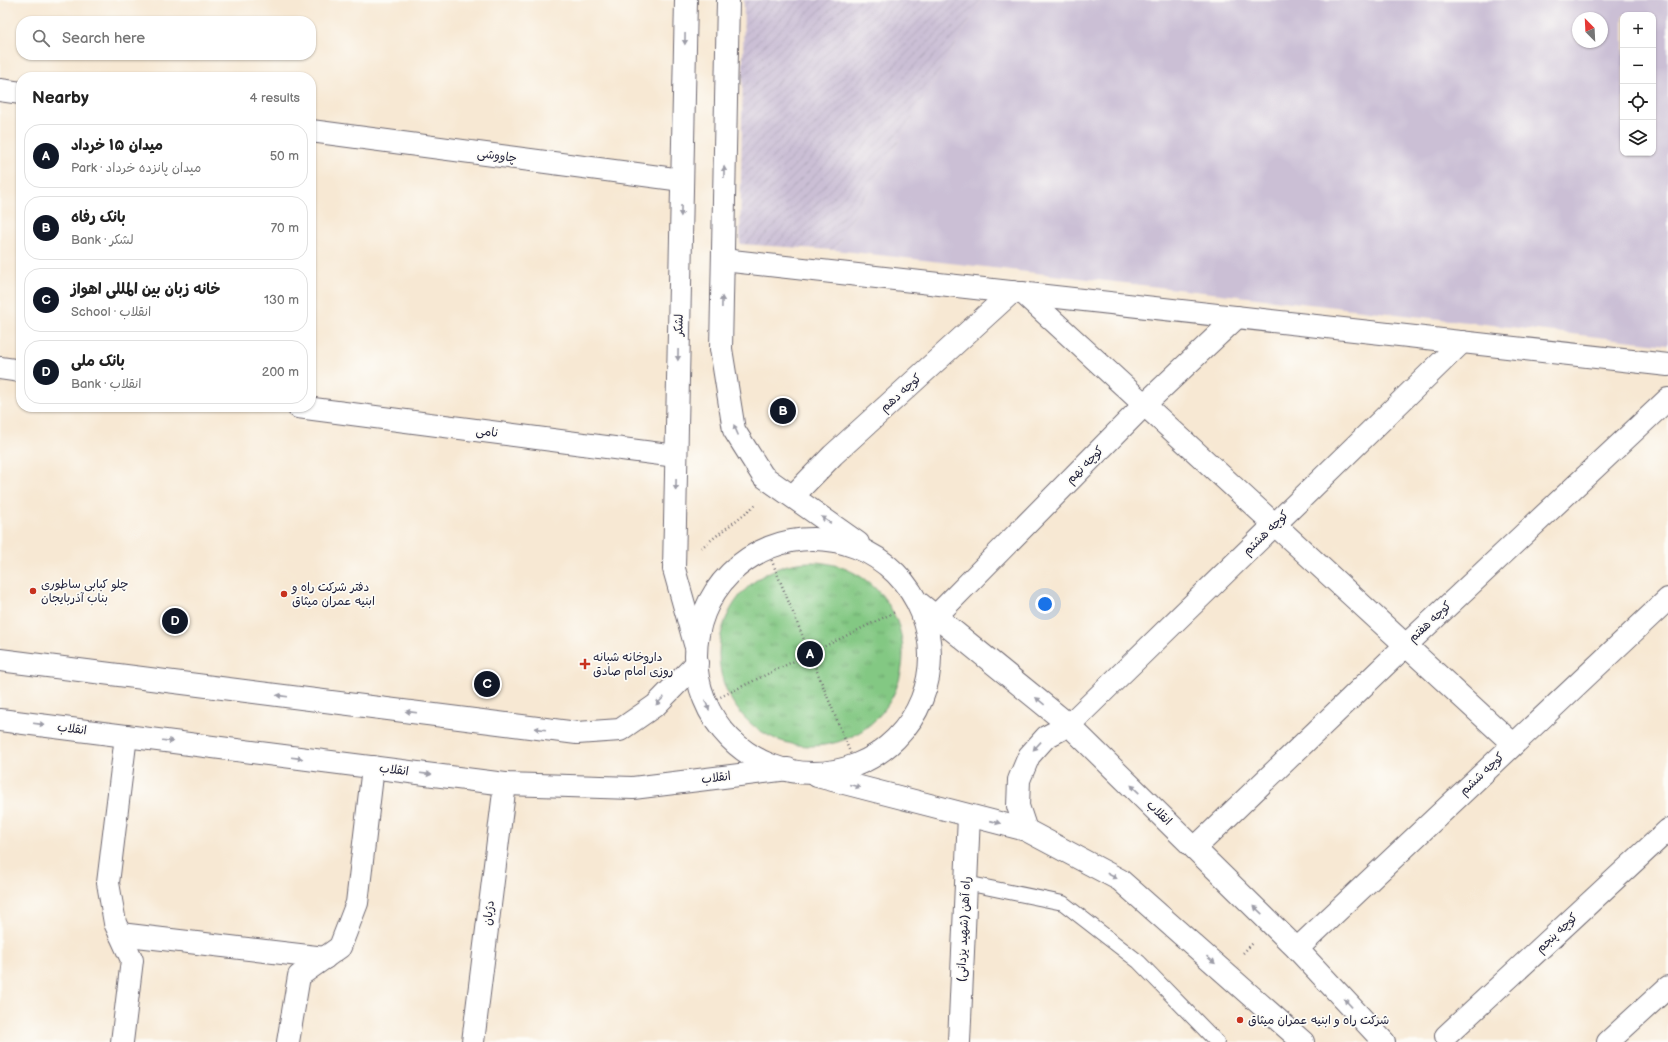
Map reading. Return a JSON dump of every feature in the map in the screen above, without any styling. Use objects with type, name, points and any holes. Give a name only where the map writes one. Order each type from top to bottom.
[{"type":"street","name":"لشکر","points":[[686,0],[674,569],[696,655]]},
{"type":"street","points":[[728,0],[720,349],[734,430],[763,476],[880,558],[903,579],[909,606],[930,634],[931,665],[924,694],[910,722],[890,745],[864,762],[835,771],[796,771],[774,766],[746,753],[724,732],[706,704],[698,677],[696,655],[702,617],[716,589],[737,567],[767,548],[792,540],[823,539],[853,544],[880,558]]},
{"type":"street","points":[[0,90],[16,92]]},
{"type":"street","name":"چاووشی","points":[[316,132],[682,180]]},
{"type":"street","points":[[723,260],[1668,365]]},
{"type":"street","points":[[1017,293],[1144,405],[1513,744]]},
{"type":"street","name":"کوچه دهم","points":[[786,492],[833,455],[1017,293]]},
{"type":"street","name":"کوچه نهم","points":[[935,617],[1144,405],[1237,317]]},
{"type":"street","name":"کوچه هشتم","points":[[1026,830],[1018,806],[1019,780],[1028,756],[1046,737],[1069,725],[1462,342]]},
{"type":"street","points":[[0,368],[16,370]]},
{"type":"street","name":"کوچه هفتم","points":[[1195,848],[1406,645],[1668,398]]},
{"type":"street","name":"نامی","points":[[316,409],[676,456]]},
{"type":"street","name":"کوچه ششم","points":[[1297,949],[1668,598]]},
{"type":"street","name":"انقلاب","points":[[909,606],[935,617],[1069,725],[1297,949],[1384,1042]]},
{"type":"street","points":[[0,660],[577,733],[620,730],[656,706],[696,655]]},
{"type":"street","name":"انقلاب","points":[[0,720],[505,784],[632,788],[796,771],[1026,830],[1120,880],[1303,1042]]},
{"type":"street","points":[[122,1042],[132,960],[115,922],[108,883],[126,736]]},
{"type":"street","points":[[288,1042],[299,976],[340,947],[357,903],[373,767]]},
{"type":"street","name":"دژبان","points":[[473,1042],[505,784]]},
{"type":"street","name":"راه آهن (شهید یزدانی)","points":[[959,1042],[969,816]]},
{"type":"street","name":"کوچه پنجم","points":[[1445,1040],[1668,830]]},
{"type":"street","points":[[120,934],[325,958]]},
{"type":"street","points":[[1608,1042],[1668,987]]},
{"type":"lane","points":[[966,883],[1063,903],[1140,962],[1218,1042]]},
{"type":"path","points":[[674,569],[786,492]]},
{"type":"path","points":[[767,548],[855,765]]},
{"type":"path","points":[[706,704],[888,614],[909,606]]},
{"type":"shaded area","points":[[744,0],[982,0],[835,250],[740,244]]},
{"type":"shaded area","points":[[982,0],[1668,0],[1668,345],[835,250]]},
{"type":"green space","points":[[820,562],[829,563],[855,573],[870,583],[882,595],[892,610],[899,627],[902,636],[902,672],[892,698],[882,713],[870,725],[855,735],[829,745],[802,746],[793,745],[767,735],[752,725],[740,713],[730,698],[720,672],[719,645],[720,636],[730,610],[740,595],[752,583],[767,573],[793,563]]},
{"type":"place","name":"بانک رفاه","points":[[783,411]]},
{"type":"place","name":"چلو کبابی ساطوری بناب آذربایجان","points":[[33,591]]},
{"type":"place","name":"دفتر شرکت راه و ابنیه عمران میثاق","points":[[284,594]]},
{"type":"place","name":"بانک ملی","points":[[175,621]]},
{"type":"place","name":"میدان ۱۵ خرداد","points":[[810,654]]},
{"type":"place","name":"داروخانه شبانه روزی امام صادق","points":[[585,664]]},
{"type":"place","name":"خانه زبان بین المللی اهواز","points":[[487,684]]},
{"type":"place","name":"شرکت راه و ابنیه عمران میثاق","points":[[1240,1020]]}]
